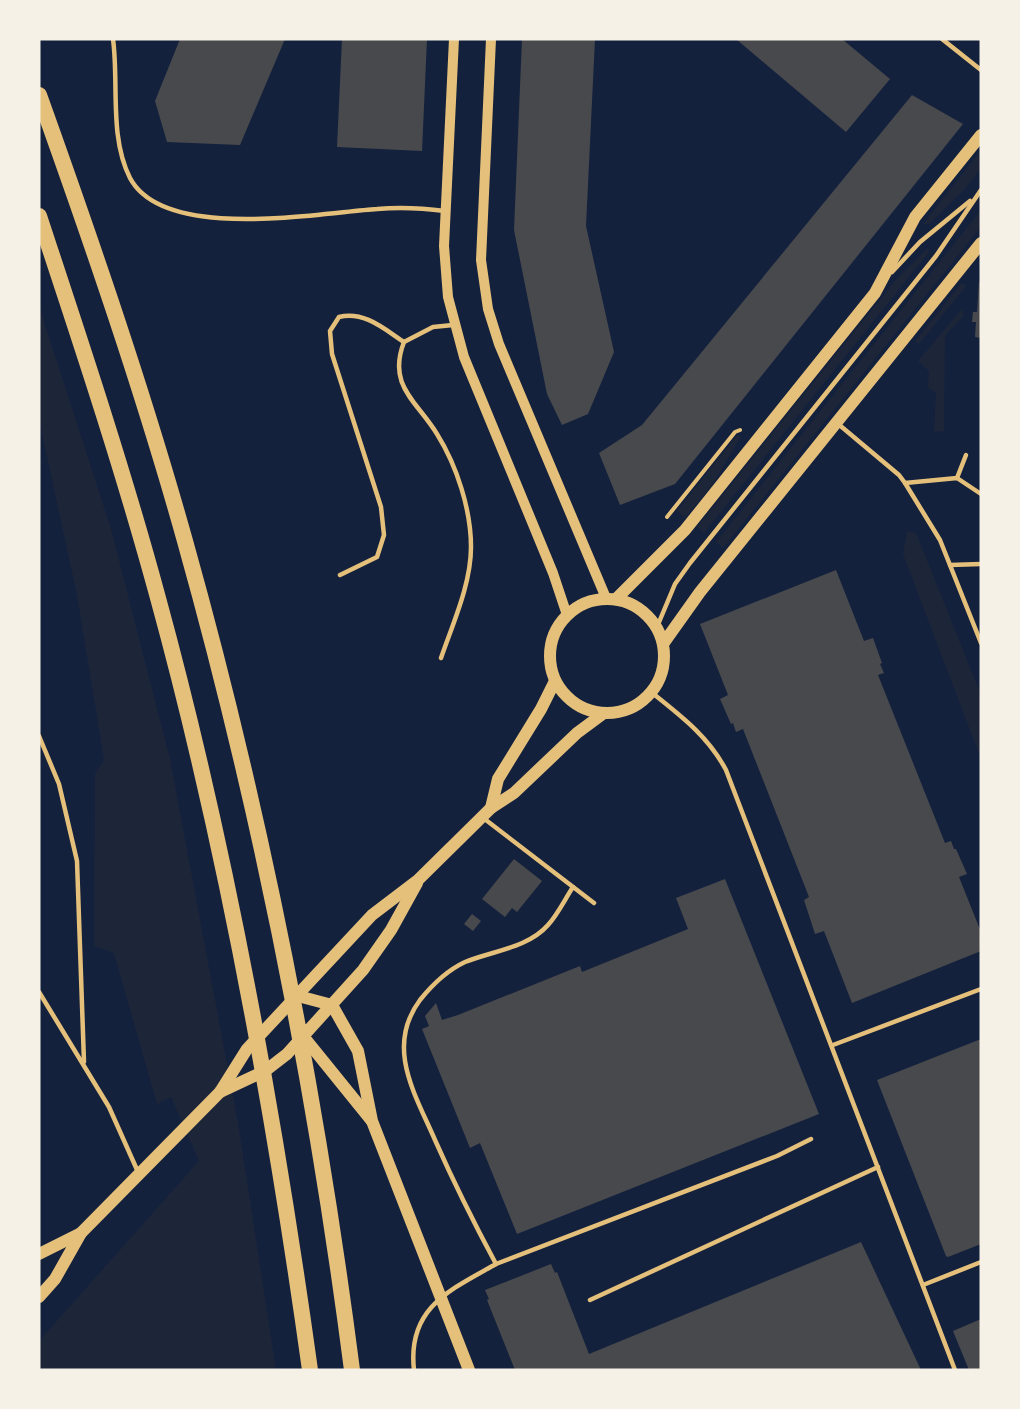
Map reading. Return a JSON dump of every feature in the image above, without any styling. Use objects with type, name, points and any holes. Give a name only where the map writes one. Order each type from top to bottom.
[{"type":"highway","points":[[39,95],[104,279],[160,455],[232,725],[291,990],[318,1143],[352,1370]]},
{"type":"highway","points":[[39,216],[120,465],[159,600],[198,757],[250,1007],[310,1370]]},
{"type":"highway","points":[[304,1333],[305,1370]]},
{"type":"main road","points":[[611,598],[685,530],[875,293],[915,217],[981,135]]},
{"type":"main road","points":[[663,644],[700,592],[981,243]]},
{"type":"main road","points":[[39,1297],[55,1279],[81,1233],[220,1092],[238,1061],[372,915],[418,880],[486,813],[514,793],[577,734],[604,713],[627,709],[651,692],[662,672],[663,644],[657,627],[636,606],[611,598],[583,603],[567,615],[556,628],[551,644],[550,662],[555,681],[573,702],[604,713]]},
{"type":"main road","points":[[486,813],[498,779],[542,709],[555,681]]},
{"type":"main road","points":[[220,1092],[265,1071],[332,1005],[363,970],[391,930],[418,880]]},
{"type":"main road","points":[[298,996],[332,1005],[358,1051],[372,1121],[469,1370]]},
{"type":"main road","points":[[298,996],[303,1036],[372,1121]]},
{"type":"main road","points":[[39,1254],[81,1233]]},
{"type":"street","points":[[454,39],[444,272],[453,325],[553,573],[567,615]]},
{"type":"street","points":[[490,39],[481,260],[488,309],[499,344],[611,598]]},
{"type":"lane","points":[[113,39],[118,135],[124,163],[131,180],[142,192],[162,204],[196,216],[252,220],[379,209],[445,211]]},
{"type":"lane","points":[[942,39],[981,70]]},
{"type":"lane","points":[[657,627],[675,584],[690,563],[936,256],[981,190]]},
{"type":"lane","points":[[875,293],[920,242],[975,198]]},
{"type":"lane","points":[[340,575],[377,556],[384,535],[381,507],[341,388],[332,354],[330,331],[339,316],[351,314],[365,317],[404,342]]},
{"type":"lane","points":[[441,658],[467,579],[471,548],[468,517],[456,472],[437,433],[412,403],[400,378],[398,358],[404,342],[433,327],[453,325]]},
{"type":"lane","points":[[837,423],[899,475],[905,483],[940,540],[981,643]]},
{"type":"lane","points":[[957,478],[966,455]]},
{"type":"lane","points":[[905,483],[957,478],[981,494]]},
{"type":"lane","points":[[950,565],[981,564]]},
{"type":"lane","points":[[651,692],[700,732],[715,750],[726,770],[955,1370]]},
{"type":"lane","points":[[39,736],[59,784],[76,861],[84,1062]]},
{"type":"lane","points":[[486,813],[594,903]]},
{"type":"lane","points":[[496,1264],[462,1201],[409,1082],[403,1061],[403,1040],[413,1010],[429,989],[464,963],[535,936],[548,926],[573,887]]},
{"type":"lane","points":[[832,1045],[981,989]]},
{"type":"lane","points":[[39,992],[84,1062],[109,1107],[139,1174]]},
{"type":"lane","points":[[414,1370],[412,1352],[419,1328],[428,1309],[440,1297],[496,1264],[777,1156],[811,1139]]},
{"type":"lane","points":[[590,1299],[878,1167]]},
{"type":"lane","points":[[922,1285],[981,1262]]},
{"type":"shaded area","points":[[981,150],[981,168],[963,191],[928,225],[923,224]]},
{"type":"shaded area","points":[[981,210],[981,227],[723,548],[716,542]]},
{"type":"shaded area","points":[[928,248],[929,252],[704,533],[697,527],[898,277]]},
{"type":"shaded area","points":[[962,283],[966,286],[919,344],[915,341]]},
{"type":"shaded area","points":[[39,306],[111,529],[170,759],[238,1123],[276,1370],[39,1370],[39,1341],[199,1161],[171,1097],[157,1104],[114,953],[94,946],[95,774],[104,760],[77,595],[39,420]]},
{"type":"shaded area","points":[[962,309],[964,315],[945,336],[944,431],[934,432],[936,393],[928,388],[929,371],[918,361]]},
{"type":"shaded area","points":[[737,435],[741,436],[713,484],[685,518],[677,511]]},
{"type":"shaded area","points":[[907,531],[916,533],[981,695],[981,759],[903,554]]},
{"type":"building","points":[[180,39],[285,39],[240,145],[167,142],[155,101]]},
{"type":"building","points":[[342,39],[427,39],[422,151],[337,147]]},
{"type":"building","points":[[522,39],[595,39],[586,226],[614,352],[588,414],[562,425],[547,394],[514,230]]},
{"type":"building","points":[[736,39],[842,39],[890,79],[846,132]]},
{"type":"building","points":[[912,95],[963,124],[675,484],[620,505],[599,453],[642,425]]},
{"type":"building","points":[[979,282],[981,282],[981,338],[975,337],[976,322],[972,322],[973,312],[977,312]]},
{"type":"building","points":[[836,570],[864,641],[873,638],[884,673],[878,675],[945,843],[951,841],[967,874],[959,877],[981,932],[981,951],[852,1003],[824,931],[815,934],[804,900],[809,897],[743,729],[736,732],[720,699],[728,695],[700,624]]},
{"type":"building","points":[[514,859],[542,881],[517,912],[512,908],[505,917],[482,899]]},
{"type":"building","points":[[725,879],[819,1114],[517,1234],[480,1143],[470,1148],[422,1029],[429,1026],[425,1016],[436,1003],[442,1020],[458,1015],[580,966],[582,972],[688,929],[676,898]]},
{"type":"building","points":[[472,914],[481,921],[473,931],[464,924]]},
{"type":"building","points":[[981,1039],[981,1244],[948,1257],[877,1080]]},
{"type":"building","points":[[861,1242],[921,1370],[515,1370],[485,1290],[551,1264],[555,1273],[557,1272],[589,1354]]},
{"type":"building","points":[[981,1319],[981,1370],[969,1370],[953,1331]]}]
